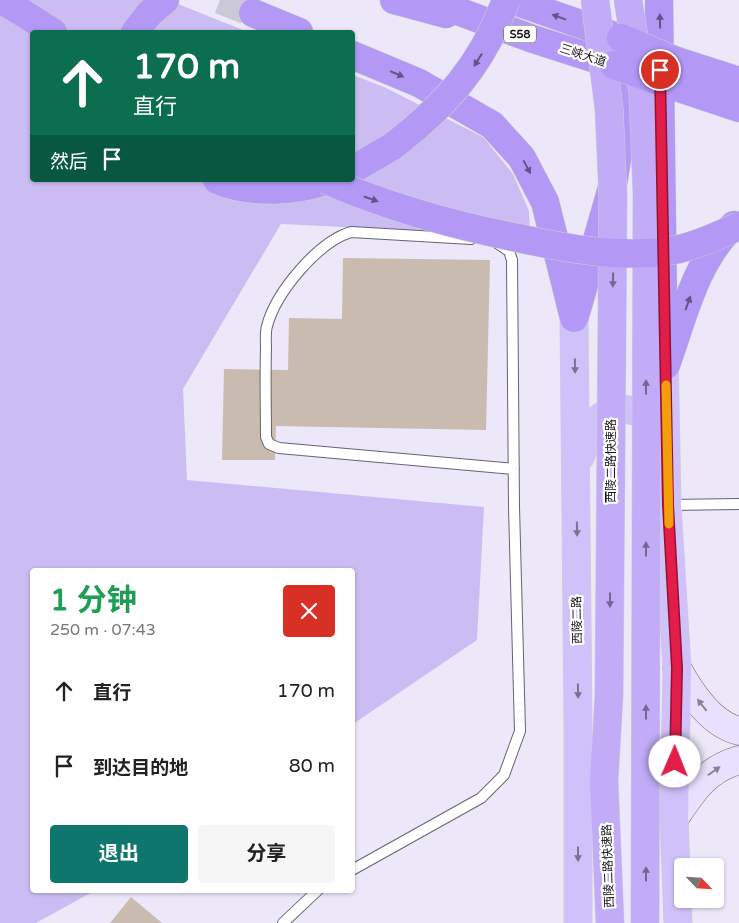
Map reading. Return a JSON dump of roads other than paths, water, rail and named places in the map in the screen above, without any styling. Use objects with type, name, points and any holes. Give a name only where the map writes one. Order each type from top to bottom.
[{"type":"highway","points":[[2,0],[49,30]]},
{"type":"highway","points":[[137,30],[149,14],[165,0]]},
{"type":"highway","points":[[394,0],[533,38]]},
{"type":"highway","name":"三峡大道","points":[[428,0],[614,65],[739,81]]},
{"type":"highway","points":[[355,168],[393,146],[422,123],[451,95],[471,70],[486,46],[506,0]]},
{"type":"highway","name":"三峡大道","points":[[512,0],[621,38],[672,72],[739,108]]},
{"type":"highway","name":"西陵二路快速路","points":[[595,0],[609,109],[613,184],[609,696],[604,781],[610,923]]},
{"type":"highway","points":[[628,0],[643,93],[646,193],[646,923]]},
{"type":"highway","points":[[574,318],[613,184],[628,96],[641,0]]},
{"type":"highway","points":[[659,0],[663,297]]},
{"type":"highway","points":[[253,14],[294,30]]},
{"type":"highway","points":[[355,56],[419,83],[492,125],[522,158],[545,202],[574,318]]},
{"type":"highway","points":[[672,72],[739,68]]},
{"type":"highway","points":[[226,182],[252,188],[283,189],[310,186],[321,182]]},
{"type":"highway","points":[[331,182],[365,197],[426,217],[476,230],[583,250],[628,253],[677,249],[708,241],[739,224]]},
{"type":"highway","points":[[666,365],[695,284],[707,260],[718,239],[739,224]]},
{"type":"highway","points":[[591,923],[604,781]]},
{"type":"main road","points":[[663,297],[668,505],[677,668],[674,819],[678,923]]},
{"type":"main road","name":"西陵二路","points":[[574,318],[578,923]]},
{"type":"main road","points":[[576,495],[578,468],[584,446],[592,425],[606,412],[624,409],[638,411],[651,419],[663,441],[667,467]]},
{"type":"main road","points":[[677,668],[685,683],[710,714],[739,731]]},
{"type":"main road","points":[[674,819],[700,781],[724,764],[739,760]]},
{"type":"lane","points":[[355,868],[481,798],[504,775],[520,731],[514,469],[513,444],[512,260],[509,251],[499,244],[490,241],[351,232],[338,236],[322,247],[292,281],[278,302],[267,326],[266,437],[270,444],[279,448],[514,469]]},
{"type":"lane","points":[[493,467],[505,460],[511,452],[513,444]]},
{"type":"lane","points":[[493,467],[508,478],[514,494]]},
{"type":"lane","points":[[668,505],[739,504]]},
{"type":"lane","points":[[283,923],[315,893]]},
{"type":"tunnel","points":[[220,0],[253,13]]}]
